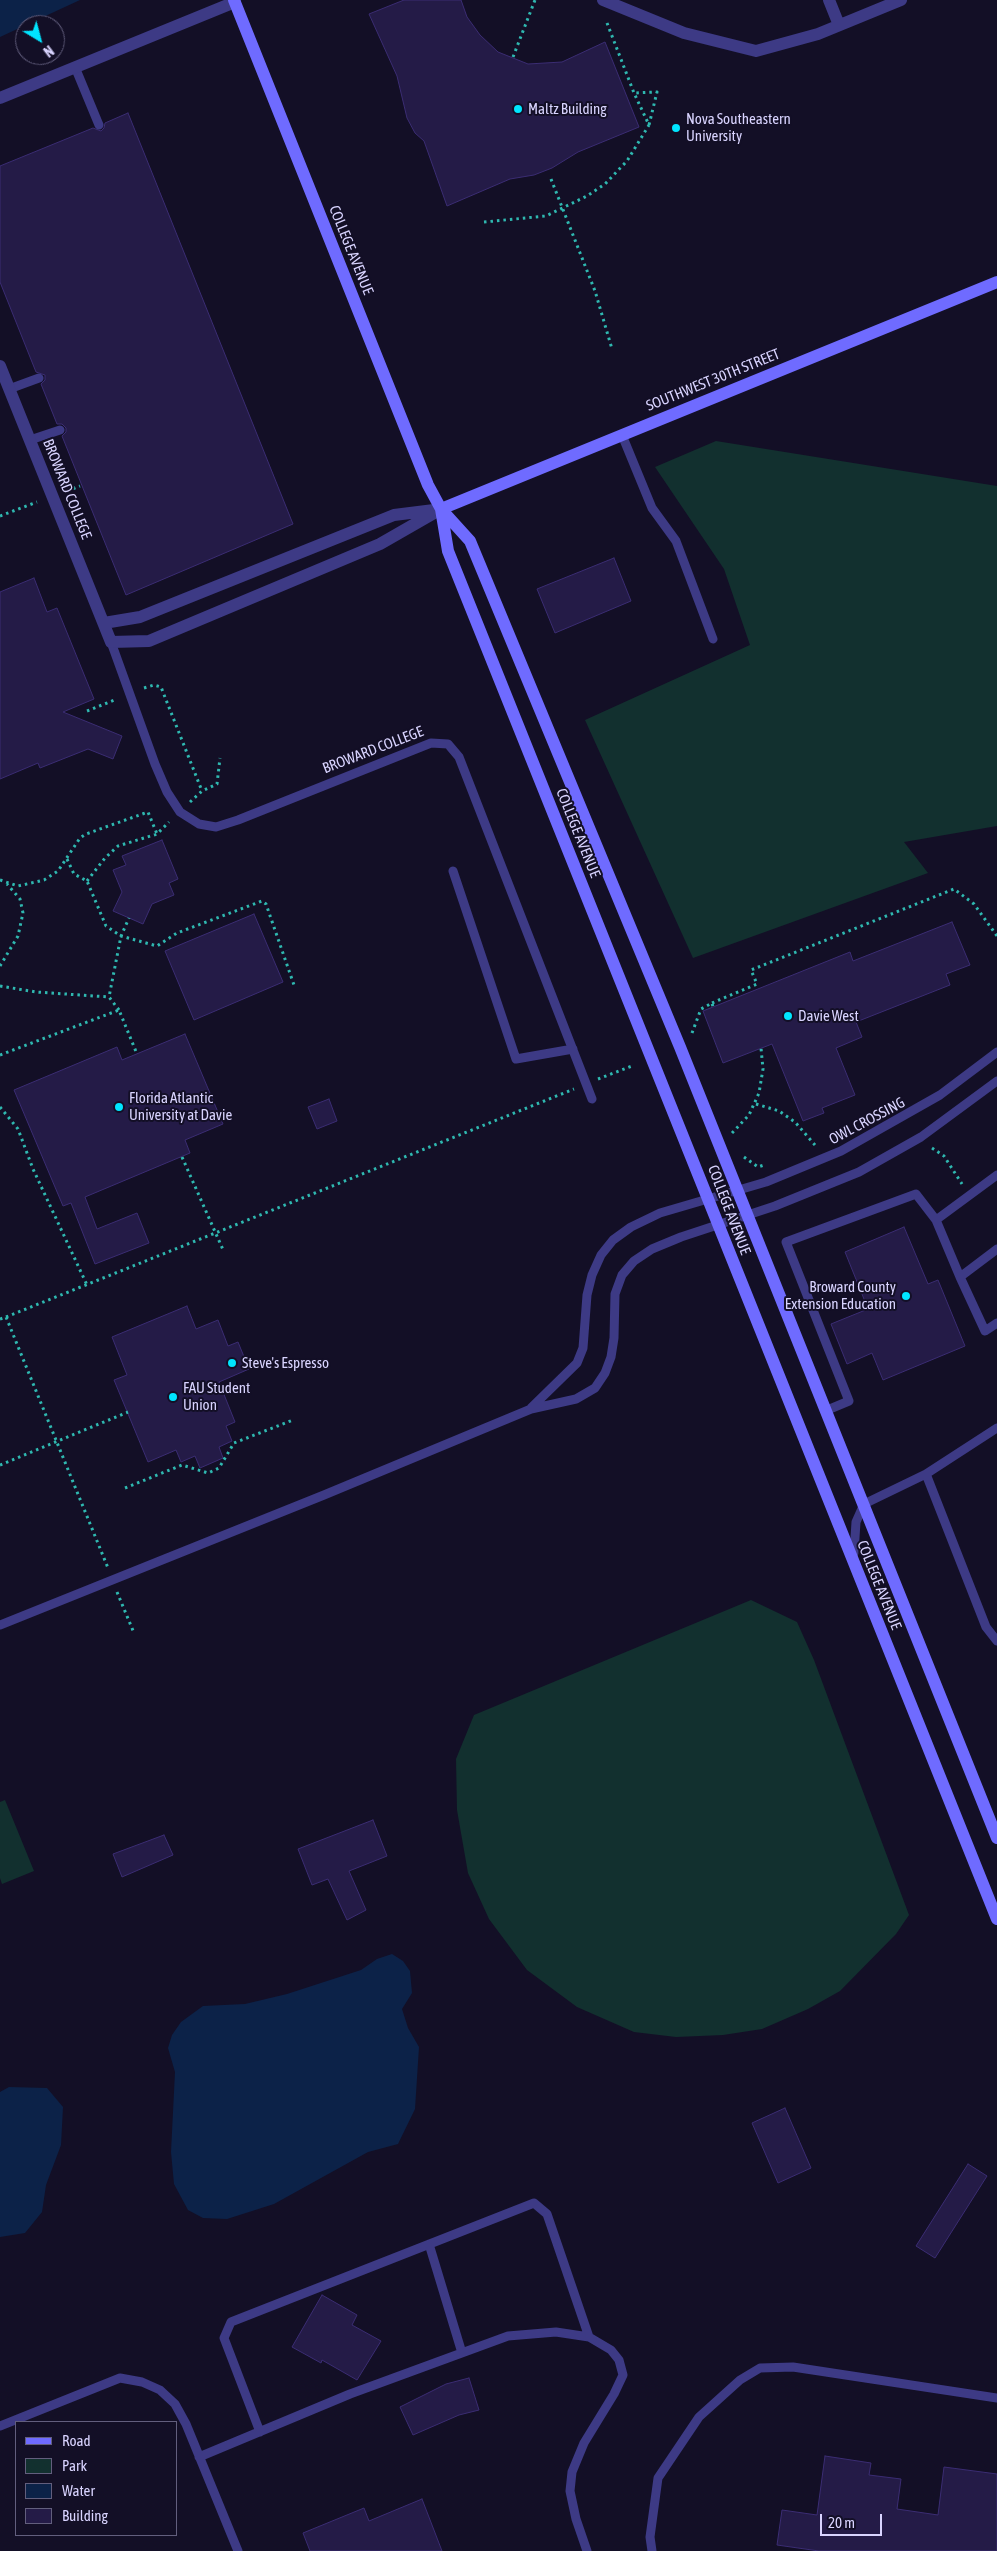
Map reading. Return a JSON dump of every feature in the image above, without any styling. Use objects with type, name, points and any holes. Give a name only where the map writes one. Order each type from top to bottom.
[{"type":"street","points":[[603,0],[684,33],[756,51],[818,34],[902,0]]},
{"type":"street","points":[[829,0],[840,25]]},
{"type":"street","points":[[0,98],[234,1]]},
{"type":"street","name":"COLLEGE AVENUE","points":[[234,1],[428,485],[442,509],[470,541],[737,1190],[997,1838]]},
{"type":"street","name":"SOUTHWEST 30TH STREET","points":[[442,509],[997,282]]},
{"type":"street","name":"BROWARD COLLEGE","points":[[0,366],[111,642]]},
{"type":"street","points":[[104,623],[140,617],[394,516],[442,509]]},
{"type":"street","points":[[111,642],[149,641],[380,544],[442,509]]},
{"type":"street","name":"COLLEGE AVENUE","points":[[442,509],[448,551],[717,1226],[997,1919]]},
{"type":"lane","points":[[75,67],[98,125]]},
{"type":"lane","points":[[9,389],[39,378]]},
{"type":"lane","points":[[30,440],[60,430]]},
{"type":"lane","points":[[622,435],[652,508],[676,541],[712,639]]},
{"type":"lane","name":"BROWARD COLLEGE","points":[[111,642],[154,764],[167,792],[180,812],[199,824],[216,827],[431,743],[448,744],[459,757],[592,1099]]},
{"type":"lane","points":[[452,871],[516,1059],[573,1049]]},
{"type":"lane","name":"OWL CROSSING","points":[[531,1408],[577,1363],[583,1348],[587,1295],[592,1275],[601,1255],[613,1240],[631,1227],[660,1213],[737,1190],[807,1166],[878,1132],[940,1095],[997,1053]]},
{"type":"lane","points":[[0,1625],[324,1495],[531,1408],[576,1399],[595,1388],[611,1356],[614,1338],[615,1294],[622,1275],[634,1261],[652,1249],[747,1216],[859,1172],[921,1137],[997,1081]]},
{"type":"lane","points":[[936,1220],[997,1175]]},
{"type":"lane","points":[[825,1411],[849,1400],[786,1242],[916,1194],[936,1220],[985,1331],[997,1323]]},
{"type":"lane","points":[[960,1277],[997,1249]]},
{"type":"lane","points":[[856,1571],[853,1545],[856,1522],[864,1504],[926,1474],[997,1428]]},
{"type":"lane","points":[[926,1474],[986,1627],[997,1641]]},
{"type":"lane","points":[[260,2432],[224,2338],[231,2322],[534,2203],[547,2214],[589,2337]]},
{"type":"lane","points":[[428,2244],[462,2353]]},
{"type":"lane","points":[[199,2457],[350,2394],[508,2336],[556,2332],[589,2337],[611,2350],[619,2360],[623,2375],[614,2394],[584,2443],[572,2472],[570,2491],[576,2519],[587,2551]]},
{"type":"lane","points":[[652,2551],[650,2537],[658,2478],[699,2417],[740,2380],[760,2368],[792,2367],[997,2398]]},
{"type":"lane","points":[[0,2426],[120,2378],[142,2382],[160,2390],[175,2404],[238,2551]]},
{"type":"path","points":[[513,57],[535,0]]},
{"type":"path","points":[[607,23],[634,93],[650,125]]},
{"type":"path","points":[[484,222],[546,216],[565,209],[605,184],[627,161],[650,125],[657,92],[634,93]]},
{"type":"path","points":[[551,179],[565,209],[596,291],[612,349]]},
{"type":"path","points":[[161,687],[202,790]]},
{"type":"path","points":[[88,881],[105,858],[118,846],[157,834],[202,790],[217,784],[220,758]]},
{"type":"path","points":[[0,880],[18,886],[44,880],[58,871],[80,838],[86,834],[148,812],[157,834]]},
{"type":"path","points":[[67,859],[74,874],[88,881],[106,926],[121,936],[157,946],[177,934],[262,901],[266,904],[295,988]]},
{"type":"path","points":[[0,966],[18,936],[23,913],[20,899],[7,883]]},
{"type":"path","points":[[691,1037],[700,1009],[713,1005],[757,984],[751,970],[954,889],[974,904],[997,936]]},
{"type":"path","points":[[109,997],[121,936],[129,918]]},
{"type":"path","points":[[0,986],[36,992],[109,997],[119,1010],[138,1054]]},
{"type":"path","points":[[0,1055],[119,1010]]},
{"type":"path","points":[[730,1136],[756,1104],[763,1069],[761,1048]]},
{"type":"path","points":[[0,1319],[632,1066]]},
{"type":"path","points":[[756,1104],[779,1111],[795,1122],[815,1145]]},
{"type":"path","points":[[0,1107],[18,1129],[33,1169],[86,1285]]},
{"type":"path","points":[[806,1148],[823,1141]]},
{"type":"path","points":[[741,1152],[746,1160],[758,1166],[772,1163]]},
{"type":"path","points":[[182,1157],[224,1252]]},
{"type":"path","points":[[6,1317],[134,1633]]},
{"type":"path","points":[[0,1465],[128,1412]]},
{"type":"path","points":[[125,1488],[182,1465],[208,1473],[219,1468],[234,1443],[293,1420]]},
{"type":"green space","points":[[716,441],[997,486],[997,826],[904,842],[928,873],[693,958],[585,720],[750,645],[724,569],[655,467]]},
{"type":"green space","points":[[751,1600],[797,1622],[814,1660],[909,1915],[896,1934],[840,1991],[808,2009],[762,2029],[723,2035],[676,2037],[634,2032],[577,2007],[527,1970],[489,1919],[468,1873],[457,1810],[456,1759],[474,1715]]},
{"type":"green space","points":[[5,1800],[34,1871],[2,1884],[0,1878],[0,1802]]},
{"type":"water","points":[[0,0],[80,0],[48,15],[15,15],[15,30],[0,37]]},
{"type":"water","points":[[392,1954],[403,1961],[410,1971],[412,1993],[402,2009],[408,2028],[419,2047],[415,2109],[398,2144],[368,2152],[274,2204],[227,2219],[203,2218],[188,2210],[174,2184],[171,2152],[175,2072],[168,2048],[172,2035],[181,2022],[203,2006],[245,2004],[287,1994],[361,1970],[377,1959]]},
{"type":"water","points":[[9,2087],[47,2088],[63,2107],[61,2145],[46,2185],[42,2212],[25,2233],[0,2237],[0,2092]]},
{"type":"building","name":"Maltz Building","points":[[404,0],[461,0],[467,17],[480,35],[498,52],[528,64],[562,62],[605,42],[639,127],[578,152],[552,168],[534,175],[510,179],[447,206],[424,141],[415,133],[407,118],[397,76],[369,14]]},
{"type":"building","points":[[128,113],[293,524],[126,595],[62,436],[66,432],[66,428],[62,424],[57,424],[41,384],[45,380],[45,375],[36,372],[0,282],[0,166],[93,128],[101,131],[105,123]]},
{"type":"building","points":[[614,558],[631,601],[555,633],[537,589]]},
{"type":"building","points":[[34,578],[47,612],[57,608],[94,699],[63,712],[122,736],[113,759],[88,749],[40,768],[38,763],[0,779],[0,592]]},
{"type":"building","points":[[162,840],[178,879],[169,883],[174,895],[152,904],[143,924],[113,911],[122,892],[113,870],[126,865],[122,856]]},
{"type":"building","points":[[254,914],[283,982],[194,1020],[165,951]]},
{"type":"building","name":"Davie West","points":[[952,922],[970,965],[946,974],[950,985],[856,1022],[862,1037],[836,1048],[855,1095],[822,1108],[824,1113],[803,1121],[772,1044],[723,1063],[703,1011],[850,952],[853,961]]},
{"type":"building","name":"Florida Atlantic University at Davie","points":[[185,1034],[223,1124],[185,1140],[190,1153],[85,1197],[97,1229],[137,1213],[149,1243],[95,1264],[71,1203],[63,1206],[14,1090],[117,1047],[122,1060]]},
{"type":"building","points":[[329,1099],[337,1121],[317,1129],[308,1107]]},
{"type":"building","name":"Broward County Extension Education","points":[[904,1227],[928,1284],[938,1280],[965,1346],[883,1380],[872,1353],[847,1364],[831,1324],[868,1309],[845,1252]]},
{"type":"building","name":"FAU Student Union","points":[[187,1306],[196,1329],[218,1320],[228,1346],[238,1342],[249,1369],[219,1382],[235,1422],[226,1426],[232,1441],[219,1447],[223,1458],[200,1468],[195,1456],[181,1462],[176,1450],[148,1462],[114,1380],[127,1375],[112,1337]]},
{"type":"building","points":[[373,1820],[387,1856],[349,1871],[366,1910],[347,1920],[328,1879],[312,1885],[298,1849]]},
{"type":"building","points":[[164,1835],[173,1855],[122,1877],[113,1854]]},
{"type":"building","points":[[785,2108],[811,2168],[778,2183],[752,2123]]},
{"type":"building","points":[[968,2164],[987,2176],[935,2258],[916,2246]]},
{"type":"building","points":[[322,2295],[357,2315],[352,2325],[381,2341],[357,2380],[322,2360],[321,2363],[292,2347]]},
{"type":"building","points":[[469,2378],[479,2410],[459,2415],[413,2435],[400,2407],[446,2384]]},
{"type":"building","points":[[825,2456],[871,2463],[869,2475],[901,2479],[897,2509],[938,2515],[944,2467],[997,2474],[997,2551],[819,2551],[777,2545],[782,2510],[817,2515]]},
{"type":"building","points":[[422,2499],[442,2551],[310,2551],[303,2533],[364,2508],[369,2521]]},
{"type":"place","name":"Maltz Building","points":[[518,109]]},
{"type":"place","name":"Nova Southeastern University","points":[[676,128]]},
{"type":"place","name":"Davie West","points":[[788,1016]]},
{"type":"place","name":"Florida Atlantic University at Davie","points":[[119,1107]]},
{"type":"place","name":"Broward County Extension Education","points":[[906,1296]]},
{"type":"place","name":"Steve's Espresso","points":[[232,1363]]},
{"type":"place","name":"FAU Student Union","points":[[173,1397]]}]
